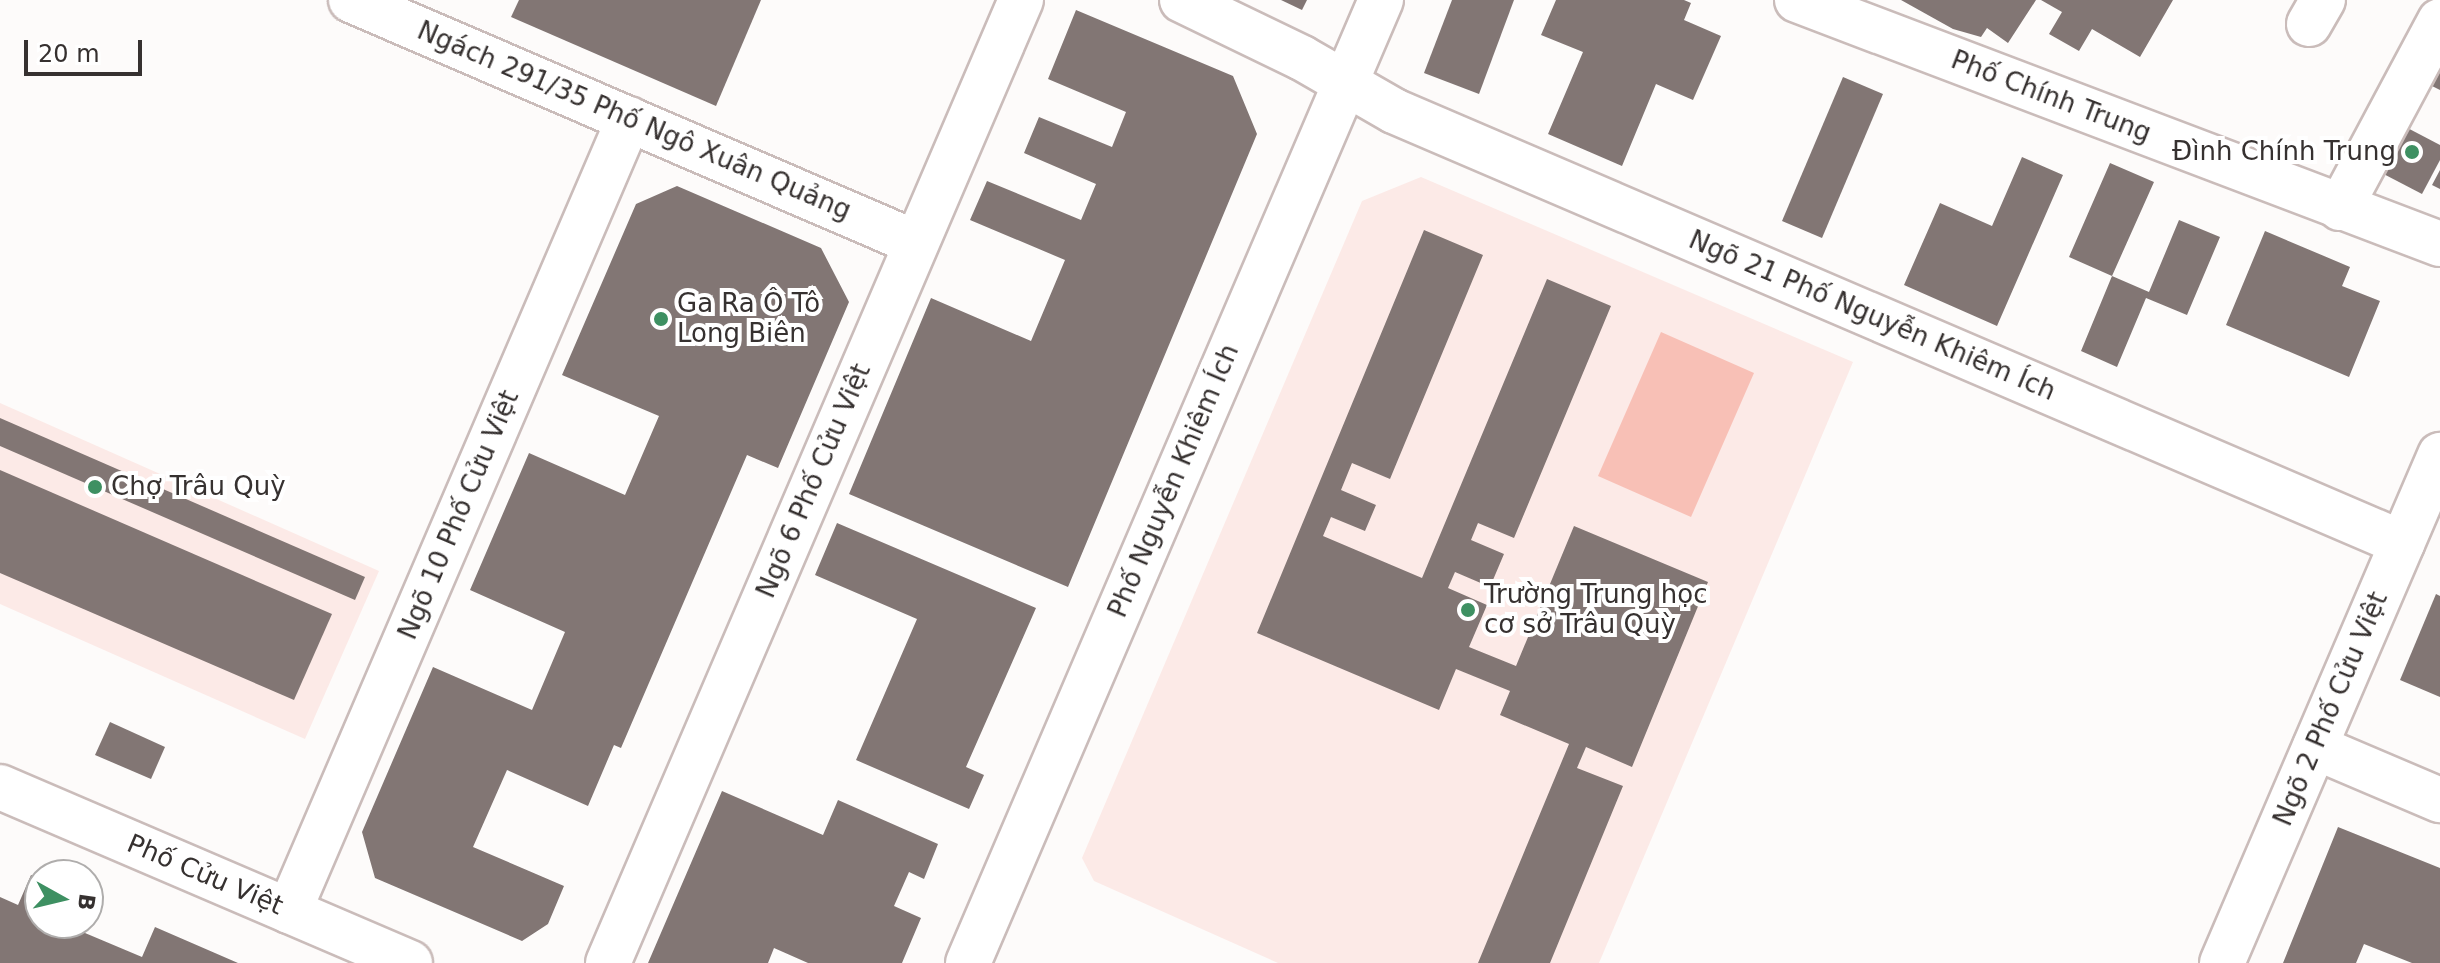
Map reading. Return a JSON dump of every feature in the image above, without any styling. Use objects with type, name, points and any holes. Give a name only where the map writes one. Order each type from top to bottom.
[{"type":"street","name":"Ngách 291/35 Phố Ngô Xuân Quảng","points":[[351,0],[916,243]]},
{"type":"street","name":"Ngõ 6 Phố Cửu Việt","points":[[608,963],[1021,0]]},
{"type":"street","name":"Phố Nguyễn Khiêm Ích","points":[[968,963],[1381,0]]},
{"type":"street","name":"Phố Chính Trung","points":[[1797,0],[1843,9],[2340,208],[2440,244]]},
{"type":"street","name":"Ngõ 21 Phố Nguyễn Khiêm Ích","points":[[1196,3],[1394,111],[2402,543]]},
{"type":"street","points":[[2340,208],[2440,21]]},
{"type":"street","name":"Ngõ 10 Phố Cửu Việt","points":[[289,911],[629,119]]},
{"type":"street","name":"Ngõ 2 Phố Cửu Việt","points":[[2222,963],[2440,455]]},
{"type":"street","points":[[2315,747],[2440,800]]},
{"type":"street","name":"Phố Cửu Việt","points":[[0,787],[410,963]]},
{"type":"shaded area","name":"Trường Trung học cơ sở Trâu Quỳ","points":[[1421,177],[1853,362],[1599,963],[1278,963],[1094,881],[1082,858],[1362,201]]},
{"type":"shaded area","points":[[1661,332],[1754,373],[1691,517],[1598,476]]},
{"type":"shaded area","name":"Chợ Trâu Quỳ","points":[[0,403],[379,571],[305,739],[0,604]]},
{"type":"building","points":[[519,0],[761,0],[716,106],[511,17]]},
{"type":"building","points":[[1281,0],[1307,0],[1302,10]]},
{"type":"building","points":[[1452,0],[1514,0],[1479,94],[1424,73]]},
{"type":"building","points":[[1556,0],[1684,0],[1691,3],[1684,20],[1721,36],[1693,100],[1656,84],[1622,166],[1548,134],[1583,52],[1541,35]]},
{"type":"building","points":[[1901,0],[2036,0],[2008,43],[1987,28],[1981,37],[1953,29]]},
{"type":"building","points":[[2041,0],[2173,0],[2140,57],[2092,29],[2079,51],[2049,34],[2062,12]]},
{"type":"building","points":[[1076,10],[1233,76],[1257,134],[1068,587],[849,494],[931,298],[1031,341],[1065,260],[970,220],[987,181],[1081,220],[1096,184],[1024,153],[1039,117],[1112,147],[1126,112],[1048,79]]},
{"type":"building","points":[[2440,61],[2440,90],[2416,78]]},
{"type":"building","points":[[1843,77],[1883,94],[1822,238],[1782,221]]},
{"type":"building","name":"Đình Chính Trung","points":[[2398,123],[2440,145],[2440,160],[2422,194],[2374,169]]},
{"type":"building","points":[[2022,157],[2063,175],[1997,326],[1904,285],[1940,203],[1992,226]]},
{"type":"building","points":[[2110,163],[2154,182],[2112,276],[2069,257]]},
{"type":"building","points":[[2440,170],[2440,189],[2432,185]]},
{"type":"building","points":[[677,186],[821,248],[849,302],[778,468],[747,455],[621,748],[614,745],[588,806],[507,770],[473,847],[564,886],[548,924],[522,941],[375,878],[362,832],[433,667],[532,710],[565,632],[470,590],[529,453],[625,495],[659,416],[562,375],[636,204]]},
{"type":"building","points":[[2179,220],[2220,237],[2187,315],[2146,298],[2117,367],[2081,351],[2112,276],[2149,292]]},
{"type":"building","points":[[1424,230],[1483,255],[1390,479],[1352,463],[1341,490],[1376,505],[1365,531],[1331,517],[1323,536],[1422,578],[1547,279],[1611,306],[1514,538],[1478,523],[1471,540],[1504,554],[1490,587],[1455,572],[1448,588],[1487,605],[1469,647],[1516,666],[1574,526],[1708,582],[1632,767],[1586,747],[1577,768],[1623,786],[1550,963],[1478,963],[1569,744],[1500,715],[1510,691],[1456,669],[1439,710],[1257,633]]},
{"type":"building","points":[[2265,231],[2350,267],[2342,286],[2380,301],[2349,377],[2226,325]]},
{"type":"building","points":[[0,418],[365,577],[355,600],[0,446]]},
{"type":"building","points":[[0,470],[332,614],[294,700],[0,573]]},
{"type":"building","points":[[837,523],[1036,608],[966,767],[984,775],[969,809],[856,760],[917,619],[815,575]]},
{"type":"building","points":[[2436,594],[2440,596],[2440,697],[2400,680]]},
{"type":"building","points":[[110,722],[165,747],[151,779],[95,755]]},
{"type":"building","points":[[722,791],[823,835],[838,800],[938,844],[924,879],[909,872],[894,906],[921,918],[902,963],[808,963],[774,948],[768,963],[648,963]]},
{"type":"building","points":[[2338,827],[2440,868],[2440,963],[2412,963],[2364,944],[2356,963],[2283,963]]},
{"type":"building","points":[[24,891],[24,939],[99,939],[142,957],[155,927],[238,963],[0,963],[0,897],[18,905]]},
{"type":"place","name":"Đình Chính Trung","points":[[2412,152]]},
{"type":"place","name":"Ga Ra Ô Tô Long Biên","points":[[661,319]]},
{"type":"place","name":"Chợ Trâu Quỳ","points":[[95,487]]},
{"type":"place","name":"Trường Trung học cơ sở Trâu Quỳ","points":[[1468,610]]}]
